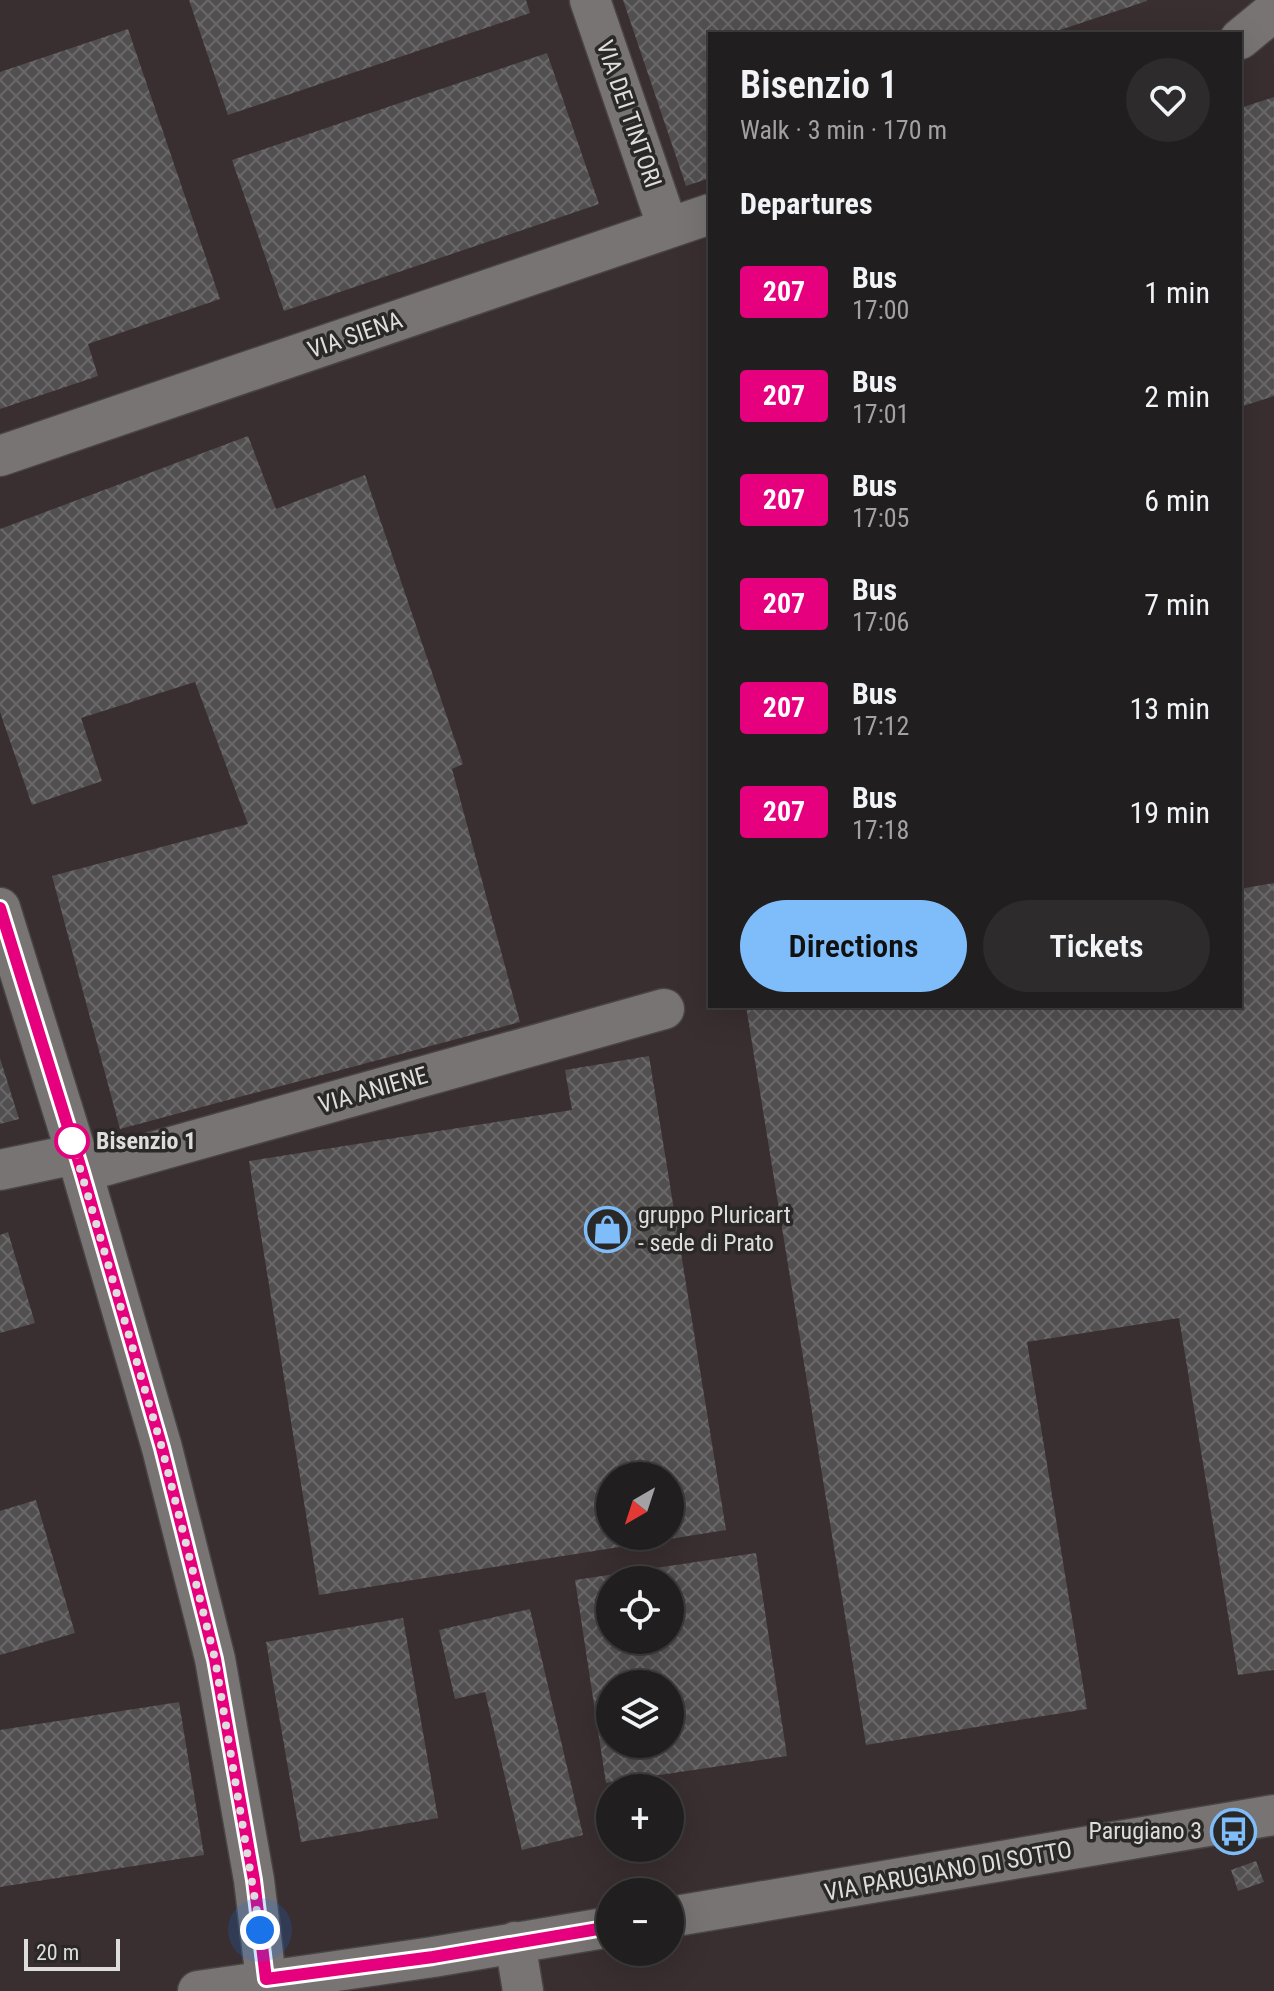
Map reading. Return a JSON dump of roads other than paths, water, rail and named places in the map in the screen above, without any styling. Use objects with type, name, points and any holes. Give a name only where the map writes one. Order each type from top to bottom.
[{"type":"street","name":"VIA DEI TINTORI","points":[[590,0],[668,228]]},
{"type":"street","points":[[1242,37],[1274,11]]},
{"type":"street","name":"VIA SIENA","points":[[0,456],[708,215]]},
{"type":"street","points":[[0,908],[162,1448],[215,1659],[254,1880],[266,1979]]},
{"type":"street","name":"VIA ANIENE","points":[[0,1170],[79,1163],[664,1009]]},
{"type":"street","name":"VIA PARUGIANO DI SOTTO","points":[[684,1915],[1274,1815]]},
{"type":"street","points":[[198,1991],[433,1957],[596,1929]]},
{"type":"street","points":[[515,1942],[523,1991]]},
{"type":"place","name":"Bisenzio 1","points":[[72,1141]]},
{"type":"place","name":"gruppo Pluricart - sede di Prato","points":[[607,1229]]},
{"type":"place","name":"Parugiano 3","points":[[1233,1831]]}]
